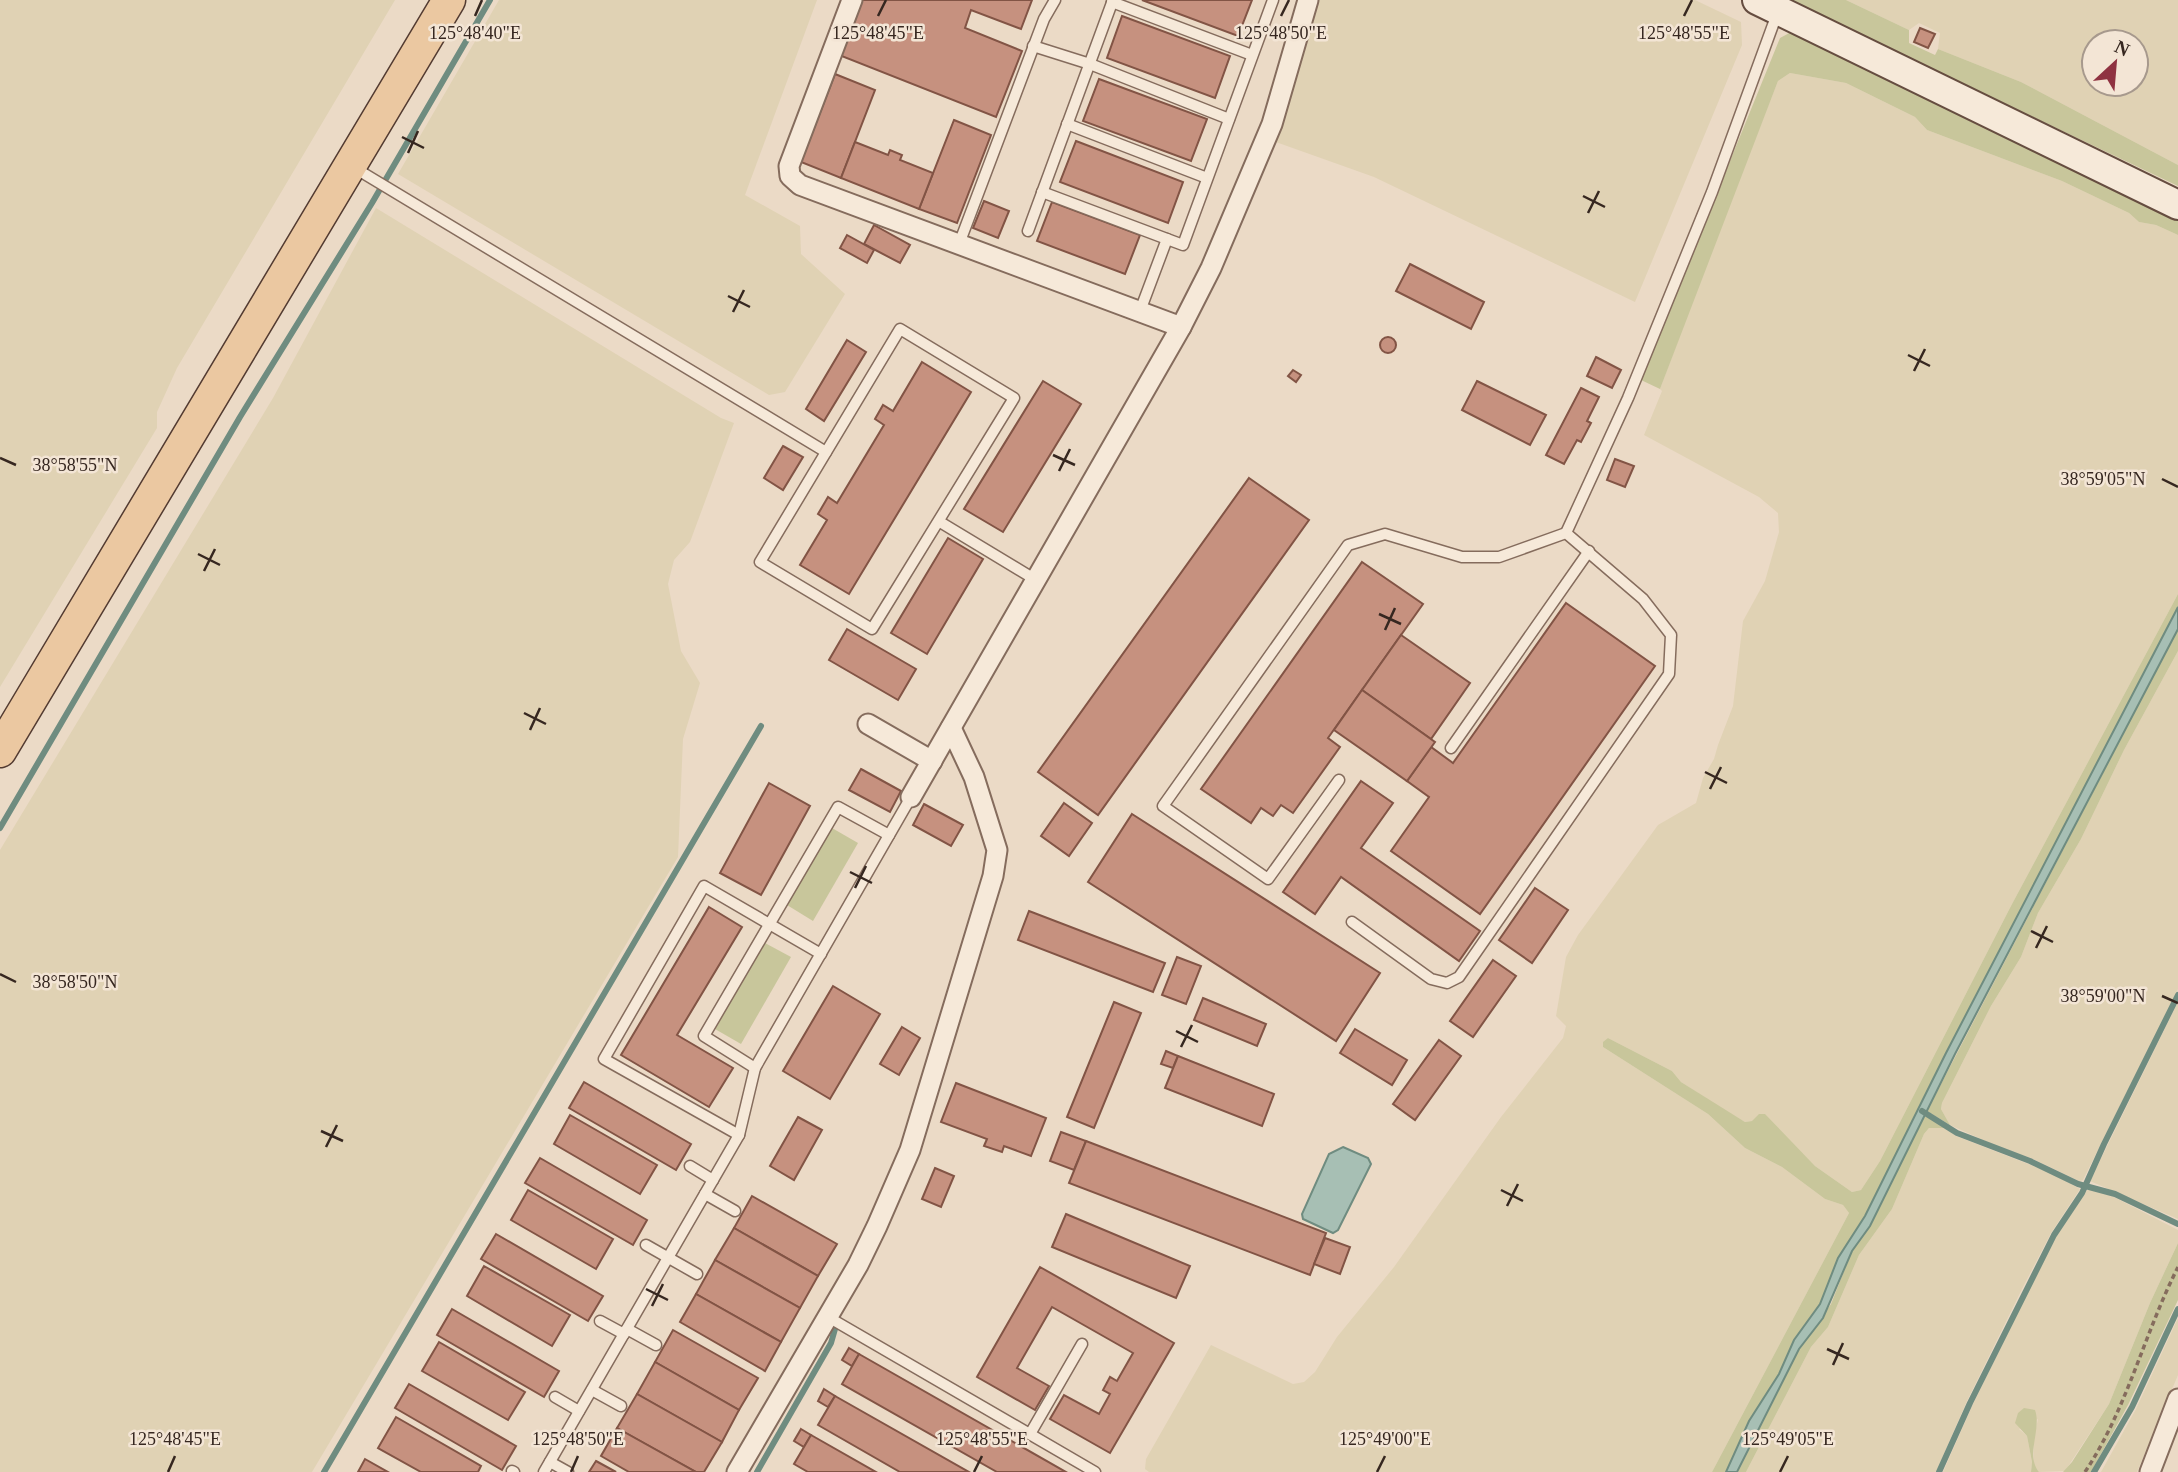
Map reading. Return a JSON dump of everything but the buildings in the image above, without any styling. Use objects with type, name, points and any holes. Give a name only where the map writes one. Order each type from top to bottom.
[{"type":"main road","points":[[0,751],[449,0]]},
{"type":"main road","points":[[1768,5],[2178,205]]},
{"type":"street","points":[[852,0],[789,166],[790,176],[800,185],[1181,327]]},
{"type":"street","points":[[911,797],[1181,327],[1211,268],[1272,124],[1308,0]]},
{"type":"street","points":[[868,724],[932,761]]},
{"type":"street","points":[[737,1472],[858,1265],[910,1150],[993,876],[996,850],[974,777],[951,728]]},
{"type":"street","points":[[2150,1472],[2171,1441],[2178,1399]]},
{"type":"lane","points":[[958,244],[1033,46],[1055,0]]},
{"type":"lane","points":[[1042,192],[1183,245],[1273,0]]},
{"type":"lane","points":[[1028,231],[1113,1],[1252,55]]},
{"type":"lane","points":[[1339,780],[1268,879],[1163,806],[1348,545],[1385,534],[1462,557],[1499,557],[1566,533],[1628,398],[1707,205],[1768,5]]},
{"type":"lane","points":[[1033,46],[1090,64],[1229,119]]},
{"type":"lane","points":[[1067,124],[1207,178]]},
{"type":"lane","points":[[350,165],[826,452]]},
{"type":"lane","points":[[1140,311],[1167,239]]},
{"type":"lane","points":[[900,329],[1014,398],[940,522],[872,629],[760,562],[900,329]]},
{"type":"lane","points":[[940,522],[1036,580]]},
{"type":"lane","points":[[1352,922],[1431,979],[1447,983],[1459,977],[1669,674],[1671,635],[1643,599],[1566,533]]},
{"type":"lane","points":[[1451,748],[1589,551]]},
{"type":"lane","points":[[544,1472],[739,1135],[755,1068],[911,797]]},
{"type":"lane","points":[[755,1068],[704,1036],[838,807],[889,835]]},
{"type":"lane","points":[[739,1135],[604,1059],[704,886],[821,954]]},
{"type":"lane","points":[[690,1166],[713,1180]]},
{"type":"lane","points":[[705,1194],[735,1211]]},
{"type":"lane","points":[[646,1245],[697,1274]]},
{"type":"lane","points":[[828,1317],[1096,1472]]},
{"type":"lane","points":[[600,1321],[656,1345]]},
{"type":"lane","points":[[1030,1434],[1082,1344]]},
{"type":"lane","points":[[592,1390],[621,1406]]},
{"type":"lane","points":[[555,1397],[579,1411]]},
{"type":"lane","points":[[550,1462],[568,1472]]},
{"type":"path","points":[[2085,1472],[2113,1423],[2178,1267]]},
{"type":"shaded area","points":[[0,0],[395,0],[177,368],[157,412],[157,428],[0,687]]},
{"type":"shaded area","points":[[499,0],[817,0],[745,195],[800,226],[801,254],[845,294],[785,392],[769,395],[398,174]]},
{"type":"shaded area","points":[[1318,0],[1695,0],[1741,22],[1742,45],[1635,302],[1374,177],[1273,141]]},
{"type":"shaded area","points":[[1787,0],[1846,0],[1909,30],[1909,43],[1935,55],[1938,49],[2021,82],[2178,165],[2178,186]]},
{"type":"shaded area","points":[[1846,0],[2178,0],[2178,165],[2021,82],[1938,49],[1940,33],[1919,23],[1909,30]]},
{"type":"shaded area","points":[[1793,31],[2178,216],[2178,235],[2156,225],[2139,222],[2129,213],[2062,181],[1927,130],[1915,117],[1846,83],[1790,73],[1778,81],[1660,389],[1641,380],[1780,38]]},
{"type":"shaded area","points":[[1790,73],[1846,83],[1915,117],[1927,130],[2062,181],[2129,213],[2139,222],[2156,225],[2178,235],[2178,594],[2012,904],[1880,1161],[1861,1190],[1852,1192],[1815,1166],[1803,1154],[1752,1121],[1745,1122],[1727,1112],[1681,1082],[1672,1071],[1608,1038],[1603,1047],[1708,1114],[1745,1148],[1782,1167],[1825,1199],[1843,1205],[1849,1213],[1712,1472],[1149,1472],[1145,1469],[1146,1459],[1211,1345],[1293,1384],[1304,1382],[1315,1372],[1337,1337],[1394,1267],[1501,1117],[1563,1038],[1566,1026],[1556,1016],[1566,957],[1578,935],[1658,825],[1696,803],[1703,778],[1714,759],[1733,706],[1743,621],[1765,581],[1779,532],[1778,513],[1759,497],[1644,435],[1713,246],[1778,81]]},
{"type":"shaded area","points":[[376,208],[721,418],[734,423],[690,542],[674,560],[668,584],[681,651],[700,683],[683,739],[678,857],[312,1472],[0,1472],[0,850],[273,398]]},
{"type":"shaded area","points":[[2178,594],[2178,607],[1946,1053],[1865,1216],[1838,1258],[1820,1304],[1794,1340],[1779,1374],[1749,1421],[1726,1472],[1712,1472],[1849,1213],[1843,1205],[1825,1199],[1782,1167],[1745,1148],[1708,1114],[1603,1047],[1603,1042],[1608,1038],[1672,1071],[1681,1082],[1745,1122],[1752,1121],[1759,1114],[1765,1114],[1815,1166],[1852,1192],[1861,1190],[1880,1161],[2012,904]]},
{"type":"shaded area","points":[[2178,607],[2178,629],[1955,1054],[1870,1226],[1852,1251],[1823,1318],[1799,1349],[1737,1472],[1726,1472],[1749,1421],[1779,1374],[1794,1340],[1820,1304],[1838,1258],[1865,1216],[1946,1053]]},
{"type":"shaded area","points":[[2178,629],[2178,651],[2124,750],[2081,839],[2038,913],[2021,957],[1991,1006],[1942,1103],[1941,1109],[1950,1125],[1927,1111]]},
{"type":"shaded area","points":[[2178,651],[2178,989],[2083,1180],[2079,1181],[1950,1125],[1941,1109],[1942,1103],[1991,1006],[2021,957],[2038,913],[2081,839],[2124,750]]},
{"type":"shaded area","points":[[832,828],[858,843],[813,921],[787,905]]},
{"type":"shaded area","points":[[765,943],[791,957],[741,1044],[715,1029]]},
{"type":"shaded area","points":[[2178,1002],[2178,1219],[2090,1181]]},
{"type":"shaded area","points":[[1925,1115],[1945,1128],[1929,1128],[1924,1134],[1892,1209],[1859,1255],[1828,1327],[1811,1347],[1746,1472],[1738,1472],[1799,1349],[1831,1304],[1852,1251],[1870,1226]]},
{"type":"shaded area","points":[[1929,1128],[1945,1128],[1956,1136],[2049,1172],[2080,1189],[2051,1233],[2022,1289],[1967,1401],[1936,1472],[1746,1472],[1811,1347],[1828,1327],[1859,1255],[1892,1209]]},
{"type":"shaded area","points":[[1343,1147],[1368,1158],[1371,1164],[1338,1230],[1333,1233],[1303,1219],[1302,1214],[1329,1154]]},
{"type":"shaded area","points":[[2090,1189],[2114,1197],[2178,1230],[2178,1243],[2150,1303],[2109,1404],[2065,1471],[2039,1472],[2034,1466],[2034,1437],[2038,1419],[2019,1429],[2027,1436],[2031,1472],[1943,1472],[1973,1404],[2055,1237]]},
{"type":"shaded area","points":[[2178,1243],[2178,1300],[2128,1405],[2091,1472],[2063,1472],[2109,1404],[2150,1303]]},
{"type":"shaded area","points":[[2178,1318],[2178,1375],[2137,1472],[2101,1472],[2136,1409]]},
{"type":"shaded area","points":[[2024,1408],[2035,1410],[2037,1417],[2033,1458],[2039,1472],[2031,1472],[2027,1436],[2015,1423],[2018,1413]]},
{"type":"waterway","points":[[0,828],[240,417],[372,203],[490,0]]},
{"type":"waterway","points":[[324,1472],[761,726]]},
{"type":"waterway","points":[[1939,1472],[1970,1403],[2054,1235],[2082,1193],[2178,995]]},
{"type":"waterway","points":[[1922,1111],[1957,1133],[2030,1161],[2078,1184],[2115,1194],[2178,1224]]},
{"type":"waterway","points":[[2094,1472],[2132,1407],[2178,1309]]},
{"type":"waterway","points":[[757,1472],[831,1343],[835,1329]]}]
